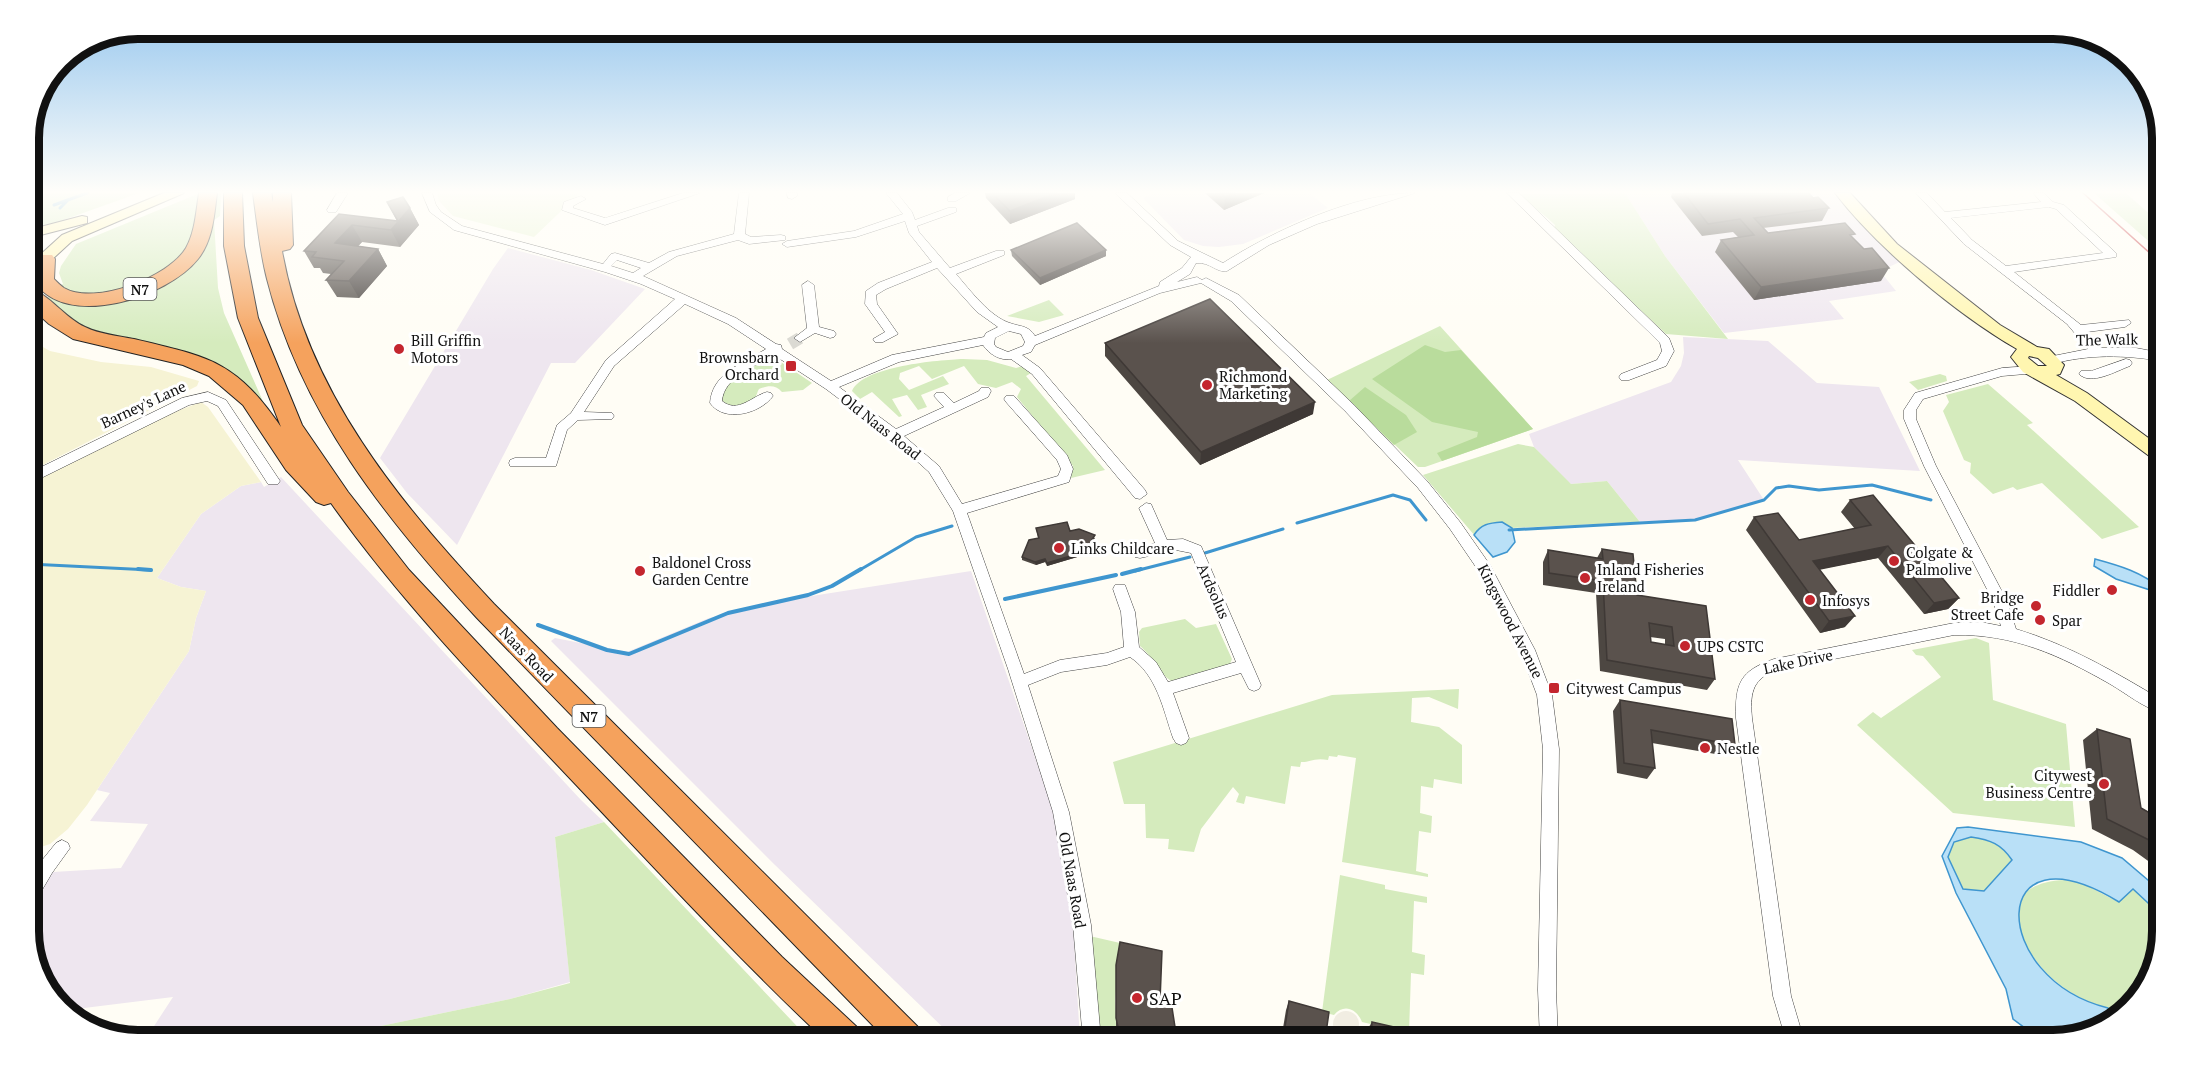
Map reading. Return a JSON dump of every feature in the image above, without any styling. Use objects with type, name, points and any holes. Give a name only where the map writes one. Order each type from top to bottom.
[{"type":"highway","name":"N7","points":[[47,255],[44,281],[55,294],[78,299],[94,299],[136,291],[175,271],[190,257],[197,243]]},
{"type":"highway","points":[[234,243],[248,318],[287,416],[340,498],[400,577]]},
{"type":"highway","name":"Naas Road","points":[[268,243],[285,311],[331,415],[364,470],[401,519],[437,562],[898,1030]]},
{"type":"highway","name":"N7","points":[[283,243],[287,279],[306,362]]},
{"type":"highway","points":[[39,305],[56,319],[80,334],[188,359],[218,372],[232,382],[250,400],[294,464],[547,736],[746,942],[837,1030]]},
{"type":"main road","points":[[47,255],[48,243]]},
{"type":"main road","points":[[39,263],[60,243]]},
{"type":"main road","points":[[1888,243],[1995,329],[2024,355],[2036,371],[2081,397],[2152,450]]},
{"type":"main road","points":[[2024,355],[2054,362],[2081,397]]},
{"type":"main road","points":[[2036,371],[2051,372],[2054,362]]},
{"type":"street","name":"Old Naas Road","points":[[510,243],[634,278],[787,345],[830,386],[895,435],[934,469],[959,510],[1020,682],[1061,812],[1082,925],[1091,1030]]},
{"type":"street","points":[[634,278],[648,267],[686,249],[711,243]]},
{"type":"street","points":[[925,243],[939,263],[981,309],[1028,340],[1036,371]]},
{"type":"street","points":[[1174,243],[1205,259],[1223,272]]},
{"type":"street","points":[[1174,243],[1187,267]]},
{"type":"street","points":[[1157,290],[1187,267],[1205,259],[1246,252],[1267,243]]},
{"type":"street","points":[[1563,243],[1665,341],[1668,351],[1662,363],[1625,377]]},
{"type":"street","points":[[1971,243],[2002,270],[2065,316],[2101,353],[2120,364],[2092,375],[2085,374]]},
{"type":"street","points":[[2002,270],[2112,255],[2099,243]]},
{"type":"street","points":[[1014,355],[1028,340],[1070,327],[1157,290],[1201,282],[1223,272],[1246,252]]},
{"type":"street","points":[[949,273],[1000,253]]},
{"type":"street","points":[[608,263],[615,256],[648,267]]},
{"type":"street","points":[[879,339],[892,334],[871,304],[870,294],[882,286],[939,263]]},
{"type":"street","name":"Kingswood Avenue","points":[[1187,267],[1189,277],[1235,298],[1384,441],[1441,504],[1482,562],[1537,666],[1550,713],[1547,979],[1549,1030]]},
{"type":"street","name":"Kingswood Avenue","points":[[1223,272],[1235,298]]},
{"type":"street","points":[[808,285],[813,329]]},
{"type":"street","points":[[515,463],[551,463],[561,428],[575,416],[610,363],[684,298]]},
{"type":"street","points":[[981,309],[991,341],[1002,355],[1014,355],[1036,371],[1140,494]]},
{"type":"street","points":[[2077,329],[2125,323]]},
{"type":"street","points":[[830,386],[896,358],[991,341],[1007,327]]},
{"type":"street","points":[[767,396],[754,406],[734,411],[720,407],[717,403],[717,391],[728,377],[813,329],[830,334]]},
{"type":"street","name":"The Walk","points":[[2054,362],[2067,355],[2131,352],[2152,355]]},
{"type":"street","points":[[2002,372],[2024,355]]},
{"type":"street","points":[[2010,634],[2000,601],[1930,466],[1910,419],[1910,410],[1919,396],[2002,372],[2036,371]]},
{"type":"street","points":[[895,435],[985,392]]},
{"type":"street","name":"Barney's Lane","points":[[39,474],[186,400],[208,396],[222,403],[273,481]]},
{"type":"street","points":[[940,396],[952,408]]},
{"type":"street","points":[[959,510],[1064,479],[1066,469],[1062,458],[1010,399]]},
{"type":"street","points":[[575,416],[608,416]]},
{"type":"street","points":[[1146,508],[1163,547]]},
{"type":"street","name":"Ardsolus","points":[[1140,553],[1188,544],[1196,550],[1254,685]]},
{"type":"street","points":[[1120,590],[1128,612],[1132,650]]},
{"type":"street","name":"Lake Drive","points":[[1792,1030],[1782,996],[1744,717],[1746,687],[1756,670],[1774,664],[1954,629],[1980,628],[2010,634],[2086,664],[2152,701]]},
{"type":"street","points":[[1020,682],[1060,666],[1107,659],[1132,650],[1146,657],[1163,690],[1181,738]]},
{"type":"street","points":[[1163,690],[1245,666]]},
{"type":"street","points":[[39,879],[62,848]]},
{"type":"street","points":[[39,866],[46,867]]},
{"type":"shaded area","points":[[1193,243],[1246,243],[1219,247]]},
{"type":"shaded area","points":[[1657,243],[1887,243],[1904,260],[1880,271],[1896,291],[1829,301],[1844,319],[1724,333]]},
{"type":"shaded area","points":[[508,248],[591,270],[645,289],[575,363],[551,363],[457,545],[407,493],[380,458],[493,269]]},
{"type":"shaded area","points":[[1683,337],[1768,341],[1817,383],[1879,387],[1920,471],[1738,460],[1764,500],[1695,520],[1640,522],[1607,481],[1571,484],[1564,479],[1534,447],[1529,434],[1671,382],[1681,366],[1684,353]]},
{"type":"shaded area","points":[[39,345],[50,351],[101,362],[151,367],[199,381],[197,386],[39,467]]},
{"type":"shaded area","points":[[201,402],[208,407],[261,482],[241,486],[201,514],[157,578],[181,587],[206,591],[196,618],[189,651],[87,805],[68,829],[50,844],[39,848],[39,478],[133,428]]},
{"type":"shaded area","points":[[281,477],[604,822],[555,837],[570,982],[510,999],[362,1030],[152,1030],[173,997],[78,1009],[64,996],[49,975],[39,937],[39,894],[53,872],[121,868],[148,824],[90,821],[110,793],[97,790],[189,651],[196,618],[206,591],[181,587],[157,578],[201,514],[241,486],[261,482],[264,487]]},
{"type":"shaded area","points":[[971,571],[1056,818],[1073,923],[1079,1030],[946,1030],[775,865],[551,641],[555,638],[627,652],[709,618],[799,598]]},
{"type":"shaded area","points":[[1341,1012],[1351,1012],[1358,1019],[1357,1030],[1334,1029],[1334,1019]]},
{"type":"green space","points":[[191,243],[179,263],[126,291],[78,295],[58,286],[63,284],[59,273],[61,266],[76,244]]},
{"type":"green space","points":[[193,243],[215,243],[218,288],[224,313],[265,406],[242,380],[214,364],[91,333],[43,300],[50,296],[70,304],[182,271]]},
{"type":"green space","points":[[1569,243],[1657,243],[1728,339],[1666,334]]},
{"type":"green space","points":[[1049,300],[1064,315],[1039,322],[1007,316]]},
{"type":"green space","points":[[1440,326],[1533,429],[1425,467],[1418,467],[1327,380]]},
{"type":"green space","points":[[1425,345],[1445,352],[1461,350],[1533,429],[1442,461],[1437,453],[1477,437],[1478,432],[1432,422],[1372,379]]},
{"type":"green space","points":[[772,356],[812,383],[803,390],[782,392],[774,387],[759,389],[752,402],[743,406],[733,406],[721,399],[728,384],[734,378]]},
{"type":"green space","points":[[963,359],[987,360],[1016,368],[1023,366],[1031,373],[1026,376],[1105,470],[1071,478],[1073,466],[1017,397],[1021,389],[1012,382],[996,388],[978,384],[964,366],[932,379],[919,366],[900,373],[899,379],[909,390],[943,376],[949,384],[921,395],[927,407],[918,410],[907,395],[892,399],[902,416],[899,417],[872,392],[860,399],[852,391],[859,382],[886,370],[920,363]]},
{"type":"green space","points":[[1940,374],[1946,376],[1947,381],[1918,390],[1909,382]]},
{"type":"green space","points":[[1988,384],[2033,423],[2027,425],[2139,527],[2102,539],[2042,483],[2017,490],[2013,487],[1993,494],[1970,473],[1971,463],[1964,460],[1943,411],[1949,402],[1946,395]]},
{"type":"green space","points":[[1365,387],[1406,415],[1417,432],[1394,445],[1349,401]]},
{"type":"green space","points":[[1518,444],[1534,447],[1571,484],[1607,481],[1640,522],[1512,528],[1515,542],[1507,552],[1493,557],[1423,475]]},
{"type":"green space","points":[[1185,619],[1196,628],[1216,624],[1232,659],[1230,664],[1172,681],[1165,676],[1140,646],[1139,632],[1142,628]]},
{"type":"green space","points":[[1976,638],[1989,643],[1993,700],[2066,724],[2075,827],[1953,813],[1857,725],[1873,712],[1881,718],[1941,677],[1923,656],[1916,655],[1912,650]]},
{"type":"green space","points":[[1459,689],[1458,709],[1429,697],[1412,698],[1411,722],[1439,727],[1462,745],[1462,784],[1434,779],[1433,788],[1421,786],[1420,813],[1432,816],[1431,833],[1419,831],[1416,871],[1428,874],[1428,877],[1342,862],[1356,758],[1329,756],[1328,760],[1301,762],[1300,767],[1291,766],[1285,804],[1246,796],[1244,804],[1236,802],[1239,794],[1233,787],[1201,829],[1194,852],[1168,849],[1169,839],[1146,838],[1145,804],[1124,804],[1113,762],[1332,695]]},
{"type":"green space","points":[[604,822],[801,1030],[362,1030],[510,999],[570,983],[555,837]]},
{"type":"green space","points":[[1971,837],[1995,844],[2004,850],[2012,861],[1984,891],[1963,889],[1948,857],[1954,842]]},
{"type":"green space","points":[[1340,875],[1385,885],[1385,889],[1427,897],[1427,903],[1414,901],[1412,952],[1425,955],[1424,975],[1411,973],[1409,1030],[1396,1030],[1362,1022],[1360,1017],[1350,1009],[1342,1009],[1334,1015],[1322,1012]]},
{"type":"green space","points":[[2065,880],[2082,883],[2118,902],[2133,889],[2152,907],[2152,931],[2147,963],[2135,986],[2108,1013],[2107,1008],[2079,997],[2054,980],[2029,950],[2021,934],[2017,918],[2019,904],[2026,892],[2041,884]]},
{"type":"green space","points":[[1090,938],[1120,943],[1115,1001],[1117,1030],[1097,1030]]},
{"type":"water","points":[[1502,522],[1512,528],[1515,542],[1507,552],[1493,557],[1474,535],[1486,525]]},
{"type":"water","points":[[2095,559],[2122,567],[2152,582],[2152,591],[2116,579],[2094,566]]},
{"type":"water","points":[[1968,827],[2081,842],[2122,858],[2152,884],[2152,907],[2133,889],[2119,902],[2076,882],[2045,880],[2026,892],[2019,913],[2024,940],[2041,967],[2069,992],[2108,1008],[2108,1013],[2079,1027],[2053,1030],[2028,1030],[2013,1019],[2006,989],[1956,893],[1942,856],[1957,828]],"holes":[[[1971,837],[1990,841],[2004,850],[2012,860],[1984,891],[1963,889],[1948,857],[1954,842]]]},
{"type":"building","points":[[312,243],[335,243],[378,249],[349,281],[326,280],[344,261],[312,257],[316,252],[304,251]]},
{"type":"building","points":[[1028,243],[1098,243],[1106,250],[1040,278],[1011,250]]},
{"type":"building","points":[[1723,243],[1858,243],[1864,249],[1872,248],[1889,268],[1761,287]]},
{"type":"building","name":"Richmond Marketing","points":[[1210,299],[1315,402],[1201,452],[1105,343]]},
{"type":"building","points":[[1873,495],[1959,598],[1934,603],[1888,546],[1813,561],[1855,616],[1829,621],[1754,517],[1778,513],[1799,540],[1871,525],[1850,500]]},
{"type":"building","name":"Links Childcare","points":[[1067,522],[1070,531],[1079,529],[1095,535],[1091,541],[1094,549],[1047,563],[1045,559],[1035,562],[1022,557],[1029,540],[1039,538],[1036,528]]},
{"type":"building","points":[[1602,549],[1633,554],[1637,595],[1706,606],[1715,679],[1607,660],[1603,581],[1549,573],[1548,550],[1603,559]],"holes":[[[1649,623],[1672,627],[1674,646],[1651,642]]]},
{"type":"building","points":[[1620,700],[1732,719],[1735,745],[1651,730],[1655,768],[1624,763]]},
{"type":"building","points":[[2097,729],[2130,739],[2141,808],[2152,814],[2152,842],[2107,819]]},
{"type":"building","name":"SAP","points":[[1120,942],[1162,951],[1160,1001],[1171,1001],[1175,1027],[1164,1030],[1119,1030],[1116,1018],[1116,965]]},
{"type":"building","points":[[1289,1001],[1329,1012],[1326,1030],[1285,1030]]},
{"type":"building","points":[[1372,1022],[1408,1030],[1372,1030]]},
{"type":"waterway","points":[[1509,530],[1695,520],[1764,500],[1776,488],[1789,486],[1819,490],[1872,485],[1931,500]]},
{"type":"waterway","points":[[1297,523],[1393,495],[1410,500],[1426,520]]},
{"type":"waterway","points":[[858,571],[916,537],[952,526]]},
{"type":"waterway","points":[[1205,553],[1283,529]]},
{"type":"waterway","points":[[1135,571],[1190,557]]},
{"type":"waterway","points":[[39,564],[151,570],[138,569]]},
{"type":"waterway","points":[[538,625],[607,650],[629,654],[728,613],[808,595],[832,586],[861,569]]},
{"type":"waterway","points":[[1122,574],[1141,569]]},
{"type":"waterway","points":[[1005,599],[1116,575]]},
{"type":"tunnel","points":[[790,344],[800,338]]},
{"type":"tram line","points":[[2139,243],[2152,255]]},
{"type":"place","name":"Bill Griffin Motors","points":[[399,349]]},
{"type":"place","name":"Brownsbarn Orchard","points":[[791,366]]},
{"type":"place","name":"Richmond Marketing","points":[[1207,385]]},
{"type":"place","name":"Links Childcare","points":[[1059,548]]},
{"type":"place","name":"Colgate & Palmolive","points":[[1894,561]]},
{"type":"place","name":"Baldonel Cross Garden Centre","points":[[640,571]]},
{"type":"place","name":"Inland Fisheries Ireland","points":[[1585,578]]},
{"type":"place","name":"Fiddler","points":[[2112,590]]},
{"type":"place","name":"Infosys","points":[[1810,600]]},
{"type":"place","name":"Bridge Street Cafe","points":[[2036,606]]},
{"type":"place","name":"Spar","points":[[2040,620]]},
{"type":"place","name":"UPS CSTC","points":[[1685,646]]},
{"type":"place","name":"Citywest Campus","points":[[1554,688]]},
{"type":"place","name":"Nestle","points":[[1705,748]]},
{"type":"place","name":"Citywest Business Centre","points":[[2104,784]]},
{"type":"place","name":"SAP","points":[[1137,998]]}]
